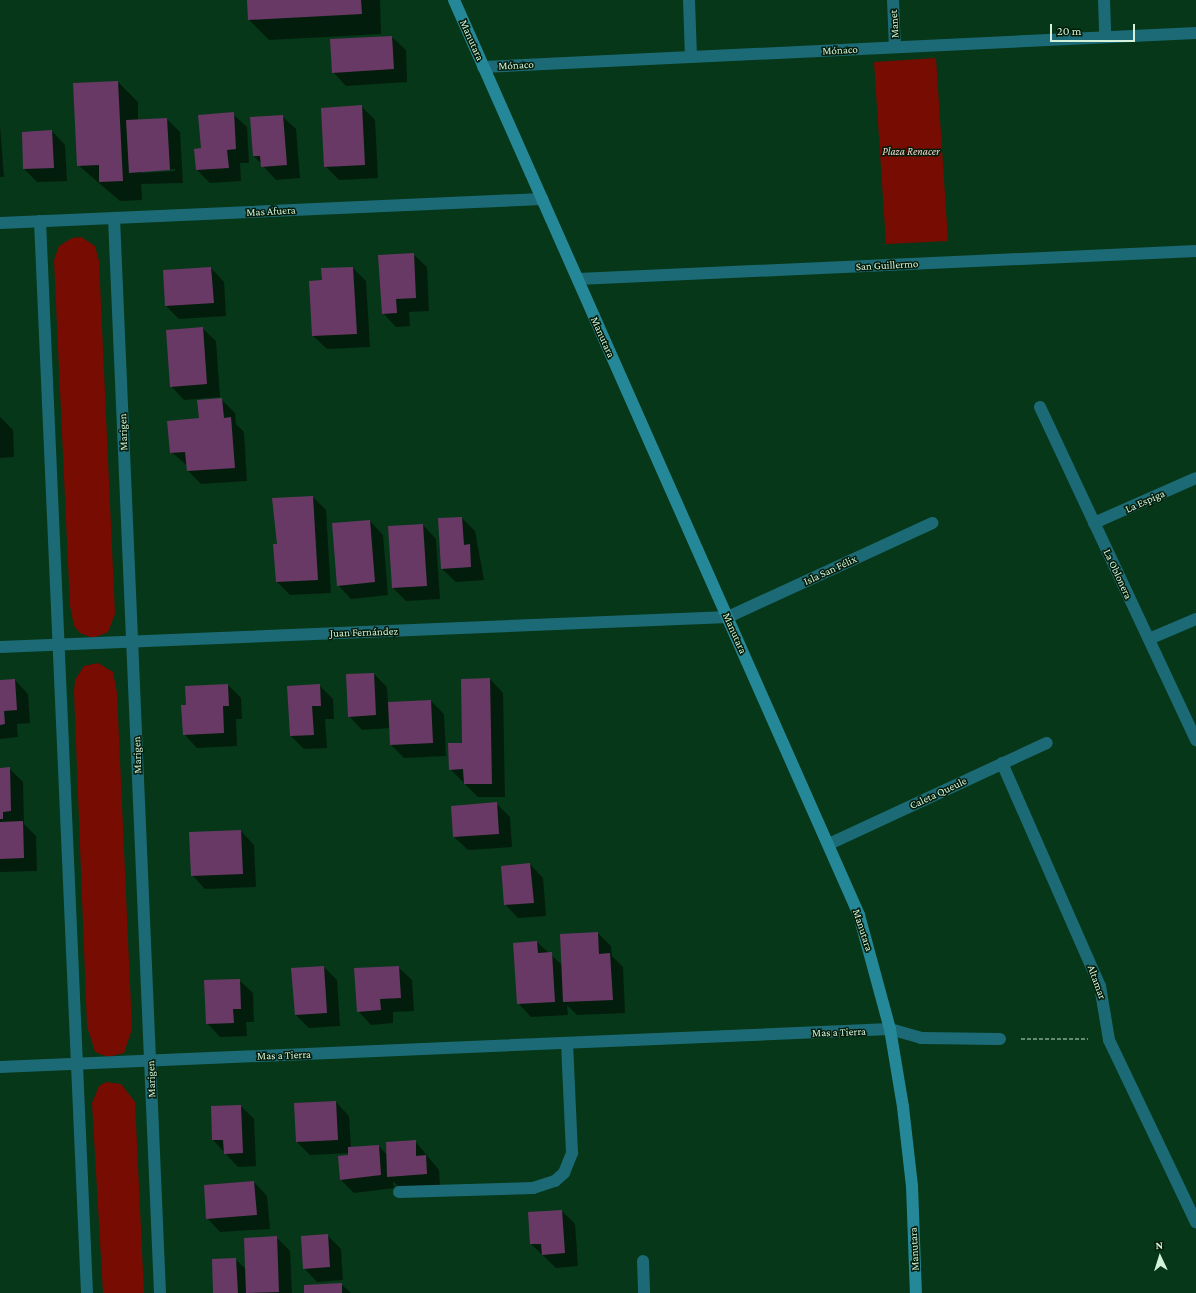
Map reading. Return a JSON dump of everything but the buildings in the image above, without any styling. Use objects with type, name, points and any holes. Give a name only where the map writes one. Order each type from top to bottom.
[{"type":"main road","name":"Manutara","points":[[454,0],[829,844],[861,922],[890,1029],[908,1154],[916,1293]]},
{"type":"street","points":[[689,0],[691,57]]},
{"type":"street","name":"Manet","points":[[893,0],[895,47]]},
{"type":"street","points":[[1104,0],[1105,37]]},
{"type":"street","name":"Mónaco","points":[[483,67],[1196,33]]},
{"type":"street","name":"Mas Afuera","points":[[0,223],[542,199]]},
{"type":"street","name":"Marigen","points":[[114,218],[160,1293]]},
{"type":"street","points":[[40,221],[87,1293]]},
{"type":"street","name":"San Guillermo","points":[[578,279],[1196,251]]},
{"type":"street","name":"La Oblonera","points":[[1040,408],[1196,740]]},
{"type":"street","name":"La Espiga","points":[[1094,523],[1196,478]]},
{"type":"street","name":"Isla San Félix","points":[[728,617],[932,523]]},
{"type":"street","name":"Juan Fernández","points":[[0,647],[728,617]]},
{"type":"street","points":[[1149,639],[1196,619]]},
{"type":"street","name":"Caleta Queule","points":[[829,844],[1047,743]]},
{"type":"street","name":"Altamar","points":[[1002,764],[1100,986],[1109,1040],[1196,1222]]},
{"type":"street","name":"Mas a Tierra","points":[[0,1067],[77,1065],[890,1029],[920,1038],[1000,1039]]},
{"type":"street","points":[[399,1192],[533,1188],[555,1181],[564,1173],[572,1153],[567,1044]]},
{"type":"street","points":[[643,1262],[644,1293]]},
{"type":"path","points":[[1000,1039],[1109,1040]]},
{"type":"green space","name":"Plaza Renacer","points":[[936,58],[948,241],[886,244],[874,62]]},
{"type":"green space","points":[[81,237],[95,246],[99,261],[115,614],[108,632],[93,638],[80,633],[74,626],[70,606],[54,260],[59,246],[72,238]]},
{"type":"green space","points":[[98,663],[113,672],[117,693],[132,1029],[124,1053],[108,1057],[95,1052],[87,1026],[74,692],[75,680],[84,666]]},
{"type":"green space","points":[[106,1082],[121,1084],[135,1102],[144,1293],[103,1293],[92,1103],[99,1086]]}]
